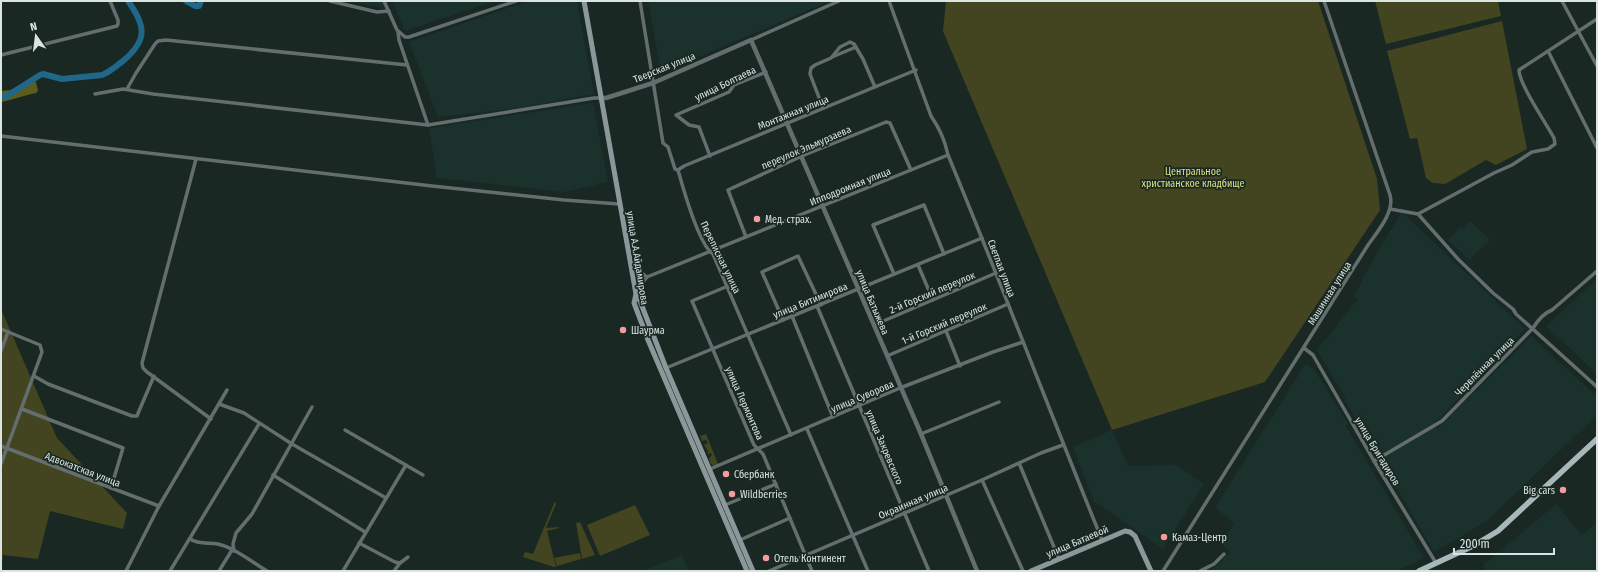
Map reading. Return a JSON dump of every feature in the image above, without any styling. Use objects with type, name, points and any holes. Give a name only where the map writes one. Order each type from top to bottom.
[{"type":"main road","name":"улица А.А.Айдамирова","points":[[584,1],[635,293],[634,303],[747,571]]},
{"type":"main road","name":"улица А.А.Айдамирова","points":[[635,293],[640,301],[666,368],[753,571]]},
{"type":"main road","points":[[634,303],[640,301]]},
{"type":"main road","points":[[1419,571],[1473,546],[1498,531],[1597,439]]},
{"type":"main road","name":"улица Батаевой","points":[[1031,571],[1120,532],[1130,532],[1138,541],[1151,571]]},
{"type":"street","points":[[1,55],[117,26],[118,20],[110,1]]},
{"type":"street","points":[[330,1],[377,12],[389,11]]},
{"type":"street","points":[[384,1],[397,30],[399,40],[428,125]]},
{"type":"street","points":[[397,30],[402,36],[409,37],[516,1]]},
{"type":"street","name":"Переписная улица","points":[[640,1],[663,143],[668,147],[675,169],[678,170],[694,219],[707,250],[713,254],[728,286],[791,435]]},
{"type":"street","name":"Тверская улица","points":[[127,89],[153,94],[428,125],[594,98],[606,98],[653,83],[839,1]]},
{"type":"street","name":"Светлая улица","points":[[889,1],[916,70],[931,116],[941,132],[948,155],[1102,540]]},
{"type":"street","points":[[1324,1],[1391,198],[1390,209],[1418,214],[1461,262],[1493,293],[1513,308],[1516,314],[1597,387]]},
{"type":"street","points":[[1562,1],[1597,66]]},
{"type":"street","points":[[1418,214],[1494,173],[1516,163],[1532,152],[1548,149],[1555,144],[1554,138],[1519,74],[1519,70],[1522,66],[1597,19]]},
{"type":"street","points":[[96,94],[127,89],[155,44],[158,41],[166,40],[408,65]]},
{"type":"street","name":"улица Батыжева","points":[[752,40],[921,434],[945,496],[977,571]]},
{"type":"street","points":[[831,58],[840,47],[852,42],[863,59],[875,87]]},
{"type":"street","points":[[823,108],[810,74],[811,68],[856,47]]},
{"type":"street","points":[[1548,51],[1597,148]]},
{"type":"street","name":"Монтажная улица","points":[[678,170],[916,70]]},
{"type":"street","name":"улица Болтаева","points":[[710,156],[698,127],[689,125],[676,115],[729,92],[734,85],[766,72]]},
{"type":"street","name":"переулок Эльмурзаева","points":[[746,237],[728,190],[802,156],[888,122],[911,170]]},
{"type":"street","points":[[1,136],[530,196],[619,204]]},
{"type":"street","name":"Ипподромная улица","points":[[646,277],[948,155]]},
{"type":"street","points":[[196,159],[142,358],[143,368],[211,419]]},
{"type":"street","points":[[894,274],[873,225],[924,205],[944,254]]},
{"type":"street","name":"Машинная улица","points":[[1163,571],[1390,209]]},
{"type":"street","name":"улица Битимирова","points":[[666,368],[982,238]]},
{"type":"street","name":"улица Закревского","points":[[783,320],[762,272],[798,256],[858,406],[930,571]]},
{"type":"street","points":[[630,265],[646,277],[635,293]]},
{"type":"street","points":[[918,265],[933,300]]},
{"type":"street","name":"Червлённая улица","points":[[1374,461],[1442,421],[1533,328],[1537,321],[1547,312],[1552,310],[1597,270]]},
{"type":"street","name":"2-й Горский переулок","points":[[874,325],[996,273]]},
{"type":"street","name":"улица Лермонтова","points":[[728,286],[692,301],[754,445],[763,454],[812,571]]},
{"type":"street","name":"1-й Горский переулок","points":[[887,356],[1008,304]]},
{"type":"street","points":[[792,316],[833,417]]},
{"type":"street","points":[[1,329],[40,345],[42,352],[1,464]]},
{"type":"street","points":[[946,331],[960,366]]},
{"type":"street","points":[[1,351],[8,332]]},
{"type":"street","name":"улица Суворова","points":[[710,470],[900,388],[1023,342]]},
{"type":"street","name":"улица Бригадиров","points":[[1304,348],[1312,355],[1436,563]]},
{"type":"street","points":[[34,376],[48,384],[132,416],[137,416],[154,376]]},
{"type":"street","points":[[126,571],[159,506],[227,390]]},
{"type":"street","points":[[921,434],[999,402]]},
{"type":"street","points":[[219,404],[244,413],[292,444],[386,498]]},
{"type":"street","points":[[219,571],[233,550],[236,533],[252,514],[312,407]]},
{"type":"street","points":[[22,409],[123,448],[111,488]]},
{"type":"street","points":[[170,571],[259,424]]},
{"type":"street","points":[[807,429],[868,571]]},
{"type":"street","points":[[345,430],[423,475]]},
{"type":"street","name":"Окраинная улица","points":[[769,571],[852,534],[905,513],[1063,445]]},
{"type":"street","name":"Адвокатская улица","points":[[1,446],[159,506]]},
{"type":"street","points":[[1019,463],[1059,559]]},
{"type":"street","points":[[343,571],[406,465]]},
{"type":"street","points":[[273,475],[365,532]]},
{"type":"street","points":[[982,480],[1023,571]]},
{"type":"street","points":[[725,505],[776,484]]},
{"type":"street","points":[[740,540],[790,518]]},
{"type":"street","points":[[190,539],[206,544],[218,544],[233,550],[265,570]]},
{"type":"street","points":[[359,543],[395,562],[400,563]]},
{"type":"street","points":[[1200,571],[1214,564],[1224,554]]},
{"type":"street","points":[[394,571],[400,563],[408,557]]},
{"type":"shaded area","points":[[347,1],[382,1],[385,6],[381,8]]},
{"type":"shaded area","points":[[392,1],[495,1],[405,31]]},
{"type":"shaded area","points":[[528,1],[577,1],[594,94],[513,109],[438,117],[409,42]]},
{"type":"shaded area","points":[[648,1],[830,1],[661,73]]},
{"type":"shaded area","points":[[30,79],[36,82],[38,91],[36,93],[1,102],[1,91],[11,90]]},
{"type":"shaded area","points":[[593,103],[608,182],[565,192],[437,178],[429,128]]},
{"type":"shaded area","points":[[1402,212],[1525,329],[1435,423],[1437,429],[1531,336],[1597,396],[1597,415],[1487,521],[1434,552],[1345,401],[1345,397],[1317,350],[1357,300],[1354,296],[1377,252]]},
{"type":"shaded area","points":[[1470,221],[1490,240],[1469,260],[1448,240],[1460,227],[1463,229]]},
{"type":"shaded area","points":[[1597,279],[1597,374],[1546,326]]},
{"type":"shaded area","points":[[1306,363],[1314,369],[1348,424],[1346,426],[1424,558],[1397,571],[1208,571],[1218,565],[1230,551],[1225,548],[1222,542],[1234,524],[1215,507]]},
{"type":"shaded area","points":[[1112,430],[1128,466],[1176,465],[1204,484],[1163,549],[1094,501],[1073,447]]},
{"type":"shaded area","points":[[1556,504],[1582,535],[1597,523],[1597,571],[1486,571],[1483,565]]},
{"type":"shaded area","points":[[682,555],[689,571],[645,571],[648,569]]},
{"type":"green space","name":"Центральное христианское кладбище","points":[[946,1],[1318,1],[1377,179],[1380,210],[1265,382],[1112,430],[943,31]]},
{"type":"green space","points":[[1375,1],[1498,1],[1501,16],[1386,44]]},
{"type":"green space","points":[[1502,21],[1527,149],[1496,165],[1486,160],[1445,184],[1433,183],[1426,178],[1417,138],[1410,139],[1387,51]]},
{"type":"green space","points":[[1,309],[57,438],[127,513],[123,529],[50,511],[38,559],[3,555],[1,571]]},
{"type":"green space","points":[[706,434],[718,464],[714,466],[710,463],[709,458],[712,455],[711,453],[708,454],[708,451],[704,445],[708,443],[706,440],[702,441],[700,436]]},
{"type":"green space","points":[[555,501],[556,504],[546,528],[559,527],[547,531],[556,567],[554,567],[523,557],[525,552],[533,554]]},
{"type":"green space","points":[[635,505],[650,535],[600,556],[587,525]]},
{"type":"green space","points":[[580,522],[595,555],[582,559],[576,523]]},
{"type":"green space","points":[[580,553],[581,559],[557,566],[554,558]]},
{"type":"waterway","points":[[1,96],[7,96],[43,74],[62,79],[102,75],[113,69],[137,46],[142,32],[138,18],[128,1]]},
{"type":"waterway","points":[[186,1],[195,6],[199,6],[201,1]]},
{"type":"place","name":"Мед. страх.","points":[[757,219]]},
{"type":"place","name":"Шаурма","points":[[623,330]]},
{"type":"place","name":"Сбербанк","points":[[726,474]]},
{"type":"place","name":"Big cars","points":[[1563,490]]},
{"type":"place","name":"Wildberries","points":[[732,494]]},
{"type":"place","name":"Камаз-Центр","points":[[1164,537]]},
{"type":"place","name":"Отель Континент","points":[[766,558]]}]
